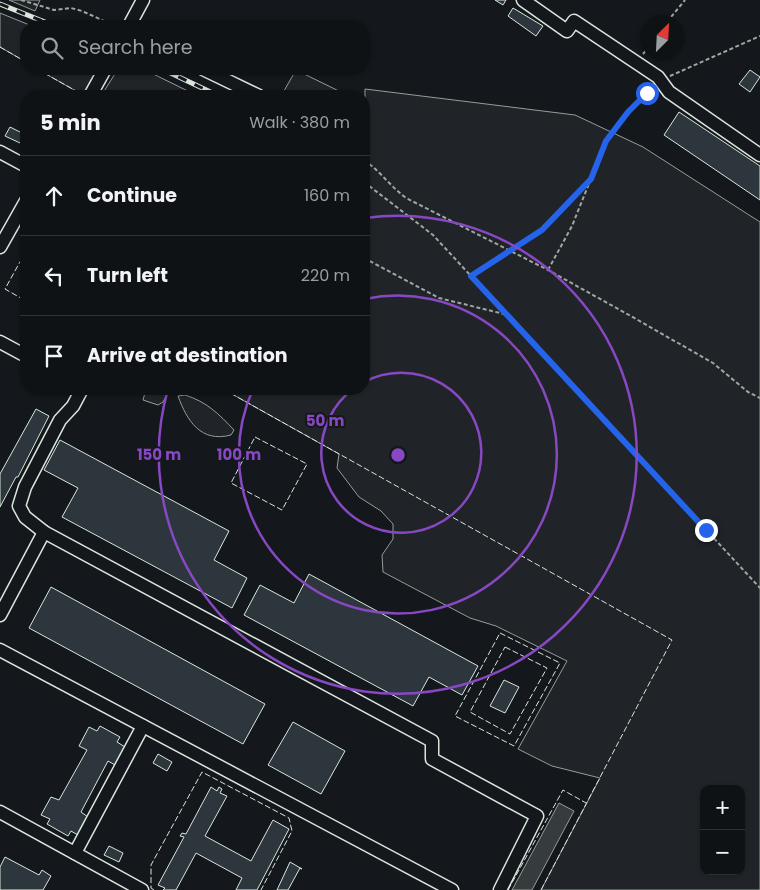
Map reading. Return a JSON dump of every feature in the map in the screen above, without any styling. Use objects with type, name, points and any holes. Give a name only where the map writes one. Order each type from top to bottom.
[{"type":"lane","points":[[132,20],[143,0]]},
{"type":"lane","points":[[523,0],[567,30],[574,21],[659,78],[669,92],[760,155]]},
{"type":"lane","points":[[93,90],[102,75]]},
{"type":"lane","points":[[215,75],[247,90]]},
{"type":"lane","points":[[0,152],[20,163]]},
{"type":"lane","points":[[0,247],[20,212]]},
{"type":"lane","points":[[0,342],[20,353]]},
{"type":"lane","points":[[79,395],[73,406],[60,420],[25,487],[19,506],[25,517],[44,532],[432,741],[432,759],[538,816],[500,890]]},
{"type":"lane","points":[[0,615],[44,532]]},
{"type":"lane","points":[[0,650],[452,890]]},
{"type":"lane","points":[[75,853],[143,726]]},
{"type":"lane","points":[[0,812],[142,890]]},
{"type":"path","points":[[21,0],[54,10],[71,8],[102,20]]},
{"type":"path","points":[[673,15],[685,0]]},
{"type":"path","points":[[548,270],[572,226],[606,141],[659,78],[760,36]]},
{"type":"path","points":[[370,164],[377,169],[393,188],[406,198],[548,270],[713,363],[748,392],[760,398]]},
{"type":"path","points":[[471,276],[542,230],[591,179]]},
{"type":"path","points":[[370,187],[433,235],[760,588]]},
{"type":"path","points":[[370,261],[439,298],[505,314]]},
{"type":"shaded area","points":[[9,0],[40,0],[35,11]]},
{"type":"shaded area","points":[[0,13],[20,21],[20,59],[0,47]]},
{"type":"shaded area","points":[[48,75],[95,75],[86,90],[74,90]]},
{"type":"shaded area","points":[[114,75],[155,75],[186,90],[105,90]]},
{"type":"shaded area","points":[[293,75],[306,75],[337,90],[284,90]]},
{"type":"shaded area","points":[[365,89],[575,115],[643,147],[760,222],[760,890],[541,890],[600,778],[552,766],[518,749],[567,661],[496,626],[470,618],[383,572],[382,555],[393,539],[393,524],[381,511],[359,497],[337,468],[339,454],[234,395],[370,395],[370,90]]},
{"type":"shaded area","points":[[144,395],[167,395],[163,402],[158,405],[143,400]]},
{"type":"shaded area","points":[[185,395],[200,401],[218,414],[234,430],[231,435],[211,436],[197,428],[186,414],[178,396]]},
{"type":"shaded area","points":[[559,803],[574,811],[532,890],[512,890]]},
{"type":"building","points":[[495,0],[506,0],[503,5]]},
{"type":"building","points":[[513,8],[543,26],[536,36],[508,16]]},
{"type":"building","points":[[750,70],[760,77],[750,92],[739,84]]},
{"type":"building","points":[[679,112],[760,166],[760,200],[664,135]]},
{"type":"building","points":[[10,127],[20,132],[20,143],[5,136]]},
{"type":"building","points":[[36,409],[49,416],[18,477],[16,477],[0,507],[0,474]]},
{"type":"building","points":[[60,440],[229,531],[214,560],[247,578],[232,608],[62,517],[78,488],[44,470]]},
{"type":"building","points":[[309,574],[478,666],[462,695],[429,677],[413,706],[244,615],[260,585],[294,603]]},
{"type":"building","points":[[51,587],[265,704],[243,744],[29,628]]},
{"type":"building","points":[[504,680],[519,687],[505,713],[490,706]]},
{"type":"building","points":[[293,722],[345,751],[321,794],[268,765]]},
{"type":"building","points":[[100,726],[120,737],[117,742],[125,747],[115,765],[108,761],[81,812],[88,817],[78,835],[71,831],[68,836],[47,824],[50,819],[41,815],[51,797],[59,800],[87,750],[79,746],[89,727],[97,731]]},
{"type":"building","points":[[158,754],[172,762],[167,771],[153,763]]},
{"type":"building","points":[[211,787],[217,791],[219,787],[222,789],[220,793],[227,796],[205,836],[251,861],[273,820],[289,829],[257,890],[236,890],[242,878],[196,853],[176,890],[163,890],[165,888],[158,885],[184,837],[180,836],[182,833],[186,834]]},
{"type":"building","points":[[109,846],[123,853],[119,862],[104,855]]},
{"type":"building","points":[[5,857],[39,875],[42,870],[51,876],[43,890],[0,890],[0,867]]},
{"type":"building","points":[[290,862],[302,869],[300,868],[288,890],[277,890]]},
{"type":"railway","points":[[0,4],[40,20]]},
{"type":"railway","points":[[175,75],[206,90]]},
{"type":"fence","points":[[0,47],[20,59]]},
{"type":"fence","points":[[48,75],[74,90]]},
{"type":"fence","points":[[20,262],[5,289],[20,298]]},
{"type":"fence","points":[[234,395],[672,640],[541,890]]},
{"type":"fence","points":[[255,437],[307,464],[282,510],[231,483],[255,437]]},
{"type":"fence","points":[[500,633],[560,663],[514,746],[455,716],[500,633]]},
{"type":"fence","points":[[505,647],[547,668],[510,734],[470,712],[505,647]]},
{"type":"fence","points":[[154,890],[151,888],[151,865],[202,772],[289,818],[292,831],[261,890]]},
{"type":"fence","points":[[508,890],[563,790],[586,803]]},
{"type":"route","points":[[647,93],[628,112],[606,141],[591,179],[542,230],[471,276],[706,530]]}]
